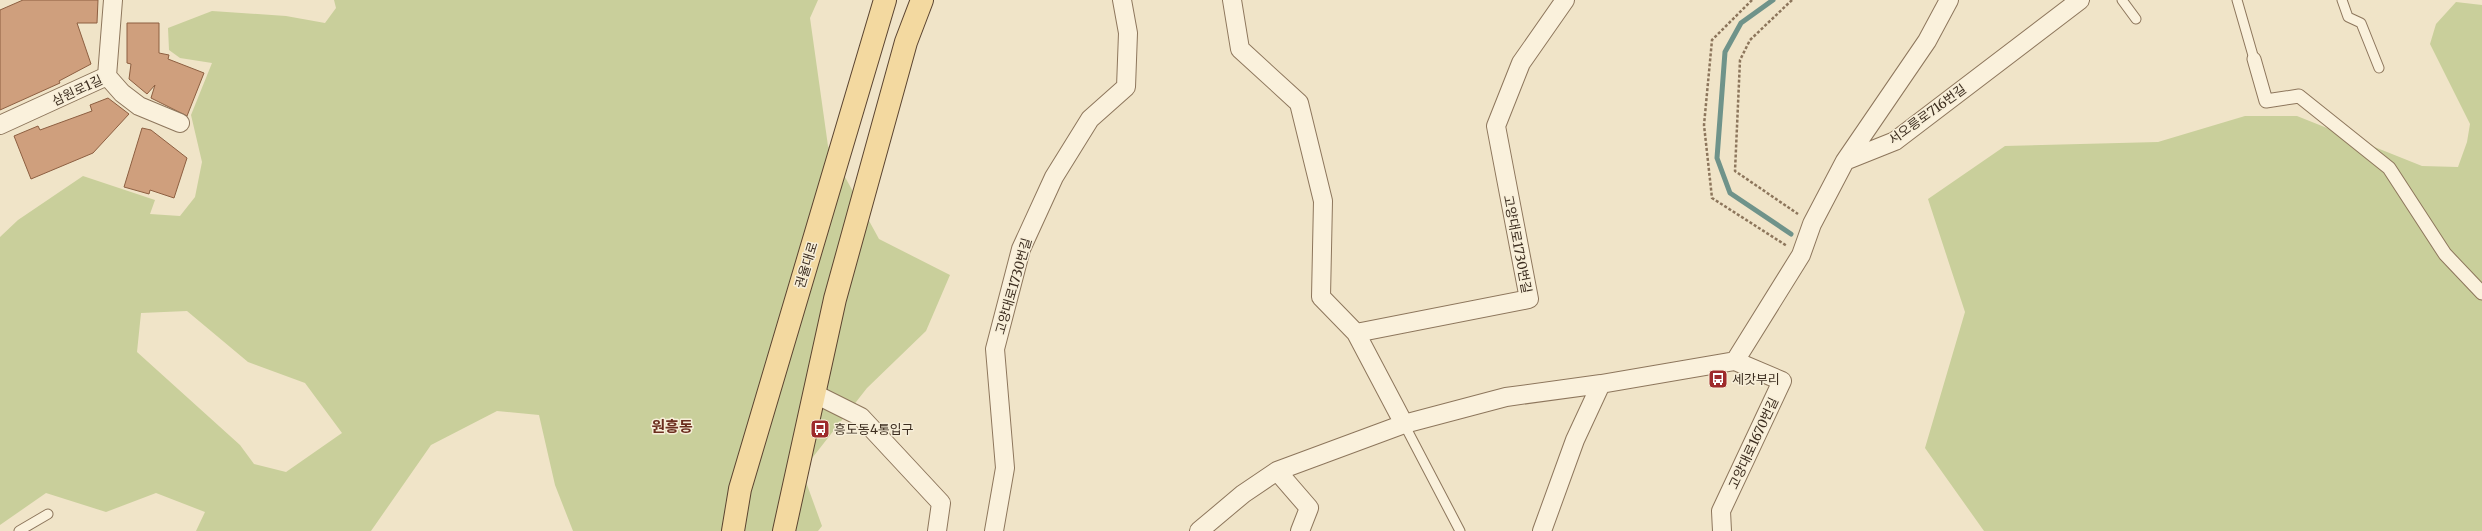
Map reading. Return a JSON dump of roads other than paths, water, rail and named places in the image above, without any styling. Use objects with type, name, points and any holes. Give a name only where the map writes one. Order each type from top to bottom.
[{"type":"main road","name":"권율대로","points":[[733,531],[742,481],[885,0]]},
{"type":"main road","points":[[784,531],[813,393],[835,299],[906,42],[922,0]]},
{"type":"street","name":"삼원로1길","points":[[0,125],[107,76],[113,0]]},
{"type":"street","name":"고양대로1730번길","points":[[994,531],[1006,468],[994,349],[1021,250],[1054,177],[1090,119],[1126,87],[1128,33],[1122,0]]},
{"type":"street","points":[[1232,0],[1240,49],[1299,103],[1323,201],[1321,297],[1356,333],[1404,424]]},
{"type":"street","name":"고양대로1730번길","points":[[1356,333],[1529,299],[1496,126],[1522,63],[1565,0]]},
{"type":"street","name":"서오릉로716번길","points":[[1845,161],[1927,41],[1949,0]]},
{"type":"street","name":"서오릉로716번길","points":[[1845,161],[1895,141],[2080,0]]},
{"type":"street","points":[[2254,59],[2266,101],[2299,96],[2389,168],[2445,254],[2482,293]]},
{"type":"street","points":[[107,76],[122,93],[139,106],[180,123]]},
{"type":"street","points":[[1199,531],[1243,494],[1277,471],[1404,424],[1506,397],[1601,384],[1735,361],[1801,255],[1812,224],[1845,161]]},
{"type":"street","name":"고양대로1670번길","points":[[1722,531],[1721,511],[1782,381],[1735,361]]},
{"type":"street","points":[[1542,531],[1574,440],[1601,384]]},
{"type":"street","points":[[813,393],[861,417],[941,502],[938,531]]},
{"type":"street","points":[[1277,471],[1309,508],[1300,531]]},
{"type":"lane","points":[[2122,0],[2136,19]]},
{"type":"lane","points":[[2237,0],[2254,59]]},
{"type":"lane","points":[[2342,0],[2348,17],[2361,23],[2379,68]]},
{"type":"lane","points":[[1404,424],[1460,531]]},
{"type":"lane","points":[[19,531],[48,514]]},
{"type":"waterway","points":[[1773,0],[1741,23],[1725,52],[1717,158],[1730,193],[1791,234]]},
{"type":"place","name":"세갓부리","points":[[1718,379]]},
{"type":"place","name":"흥도동4통입구","points":[[820,429]]},
{"type":"district","name":"원흥동","points":[[672,427]]}]
